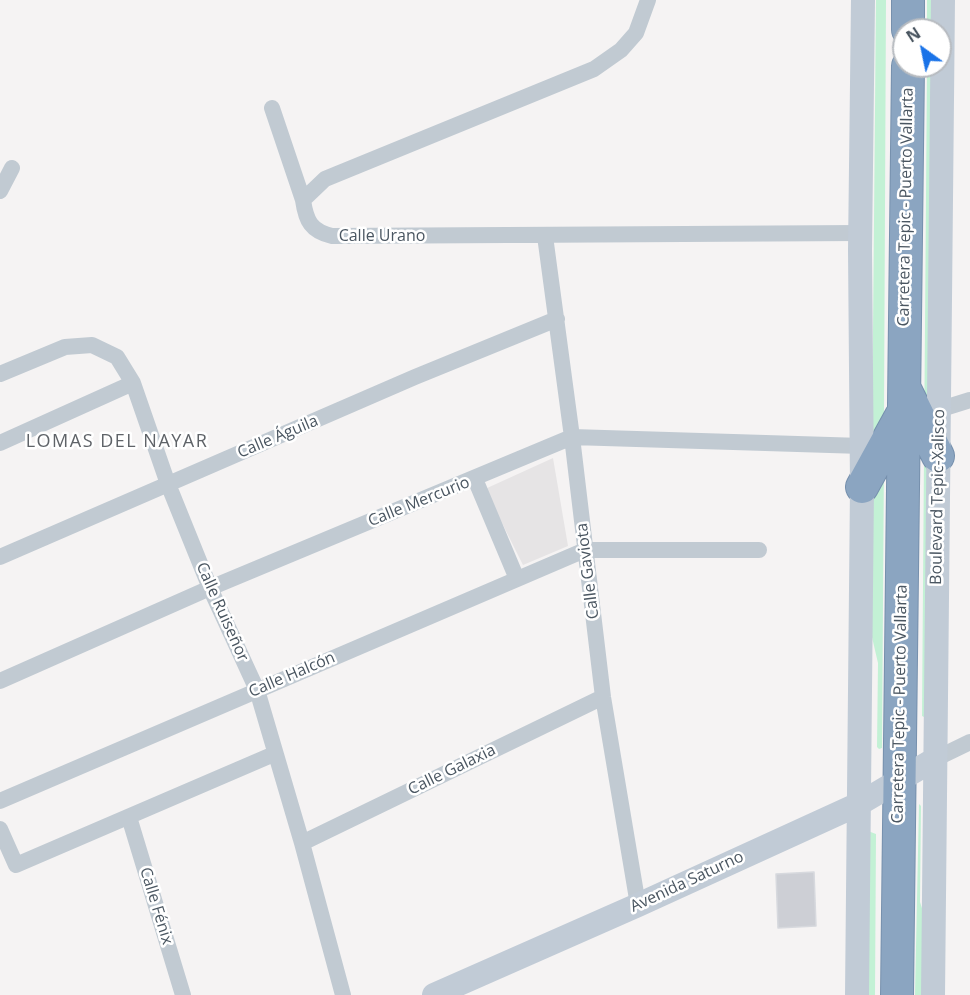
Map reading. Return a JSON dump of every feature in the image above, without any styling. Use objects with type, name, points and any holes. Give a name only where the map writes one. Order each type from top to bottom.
[{"type":"highway","points":[[908,0],[908,18]]},
{"type":"highway","name":"Carretera Tepic - Puerto Vallarta","points":[[897,995],[908,78]]},
{"type":"highway","points":[[903,399],[938,456]]},
{"type":"highway","points":[[862,487],[903,399]]},
{"type":"main road","points":[[857,995],[862,487],[860,233],[863,0]]},
{"type":"main road","name":"Boulevard Tepic-Xalisco","points":[[933,995],[943,0]]},
{"type":"main road","points":[[860,646],[869,667],[870,762],[874,767],[899,775]]},
{"type":"main road","name":"Avenida Saturno","points":[[434,995],[859,804],[899,775],[934,759]]},
{"type":"street","points":[[272,108],[303,200],[326,179],[594,69],[621,50],[636,33],[648,0]]},
{"type":"street","points":[[0,192],[12,168]]},
{"type":"street","name":"Calle Urano","points":[[303,200],[305,218],[319,233],[332,236],[860,233]]},
{"type":"street","name":"Calle Gaviota","points":[[545,236],[603,697],[638,905]]},
{"type":"street","name":"Calle Águila","points":[[0,557],[415,377],[557,319]]},
{"type":"street","name":"Calle Ruiseñor","points":[[0,374],[65,347],[92,345],[117,357],[133,383],[168,484],[210,588],[257,690],[344,995]]},
{"type":"street","points":[[0,443],[133,383]]},
{"type":"street","points":[[938,410],[970,400]]},
{"type":"street","name":"Calle Mercurio","points":[[0,681],[210,588],[572,437],[862,446]]},
{"type":"street","points":[[475,479],[517,579]]},
{"type":"street","points":[[585,550],[759,550]]},
{"type":"street","name":"Calle Halcón","points":[[0,801],[585,550]]},
{"type":"street","name":"Calle Galaxia","points":[[302,843],[603,697]]},
{"type":"street","points":[[934,759],[970,742]]},
{"type":"street","points":[[0,829],[16,865],[274,754]]},
{"type":"street","name":"Calle Fénix","points":[[129,817],[183,995]]},
{"type":"shaded area","points":[[553,458],[568,546],[523,565],[485,489]]},
{"type":"green space","points":[[876,0],[886,0],[884,414],[872,441]]},
{"type":"green space","points":[[927,0],[941,0],[941,18],[927,18]]},
{"type":"green space","points":[[927,78],[940,78],[935,715],[928,719],[922,716]]},
{"type":"green space","points":[[884,459],[882,748],[879,749],[877,747],[878,663],[871,633],[872,490]]},
{"type":"green space","points":[[919,804],[921,806],[920,902],[928,927],[928,995],[915,995]]},
{"type":"green space","points":[[868,831],[876,834],[875,995],[863,995]]},
{"type":"building","points":[[814,872],[816,926],[778,928],[776,874]]},
{"type":"district","name":"LOMAS DEL NAYAR","points":[[117,442]]}]
